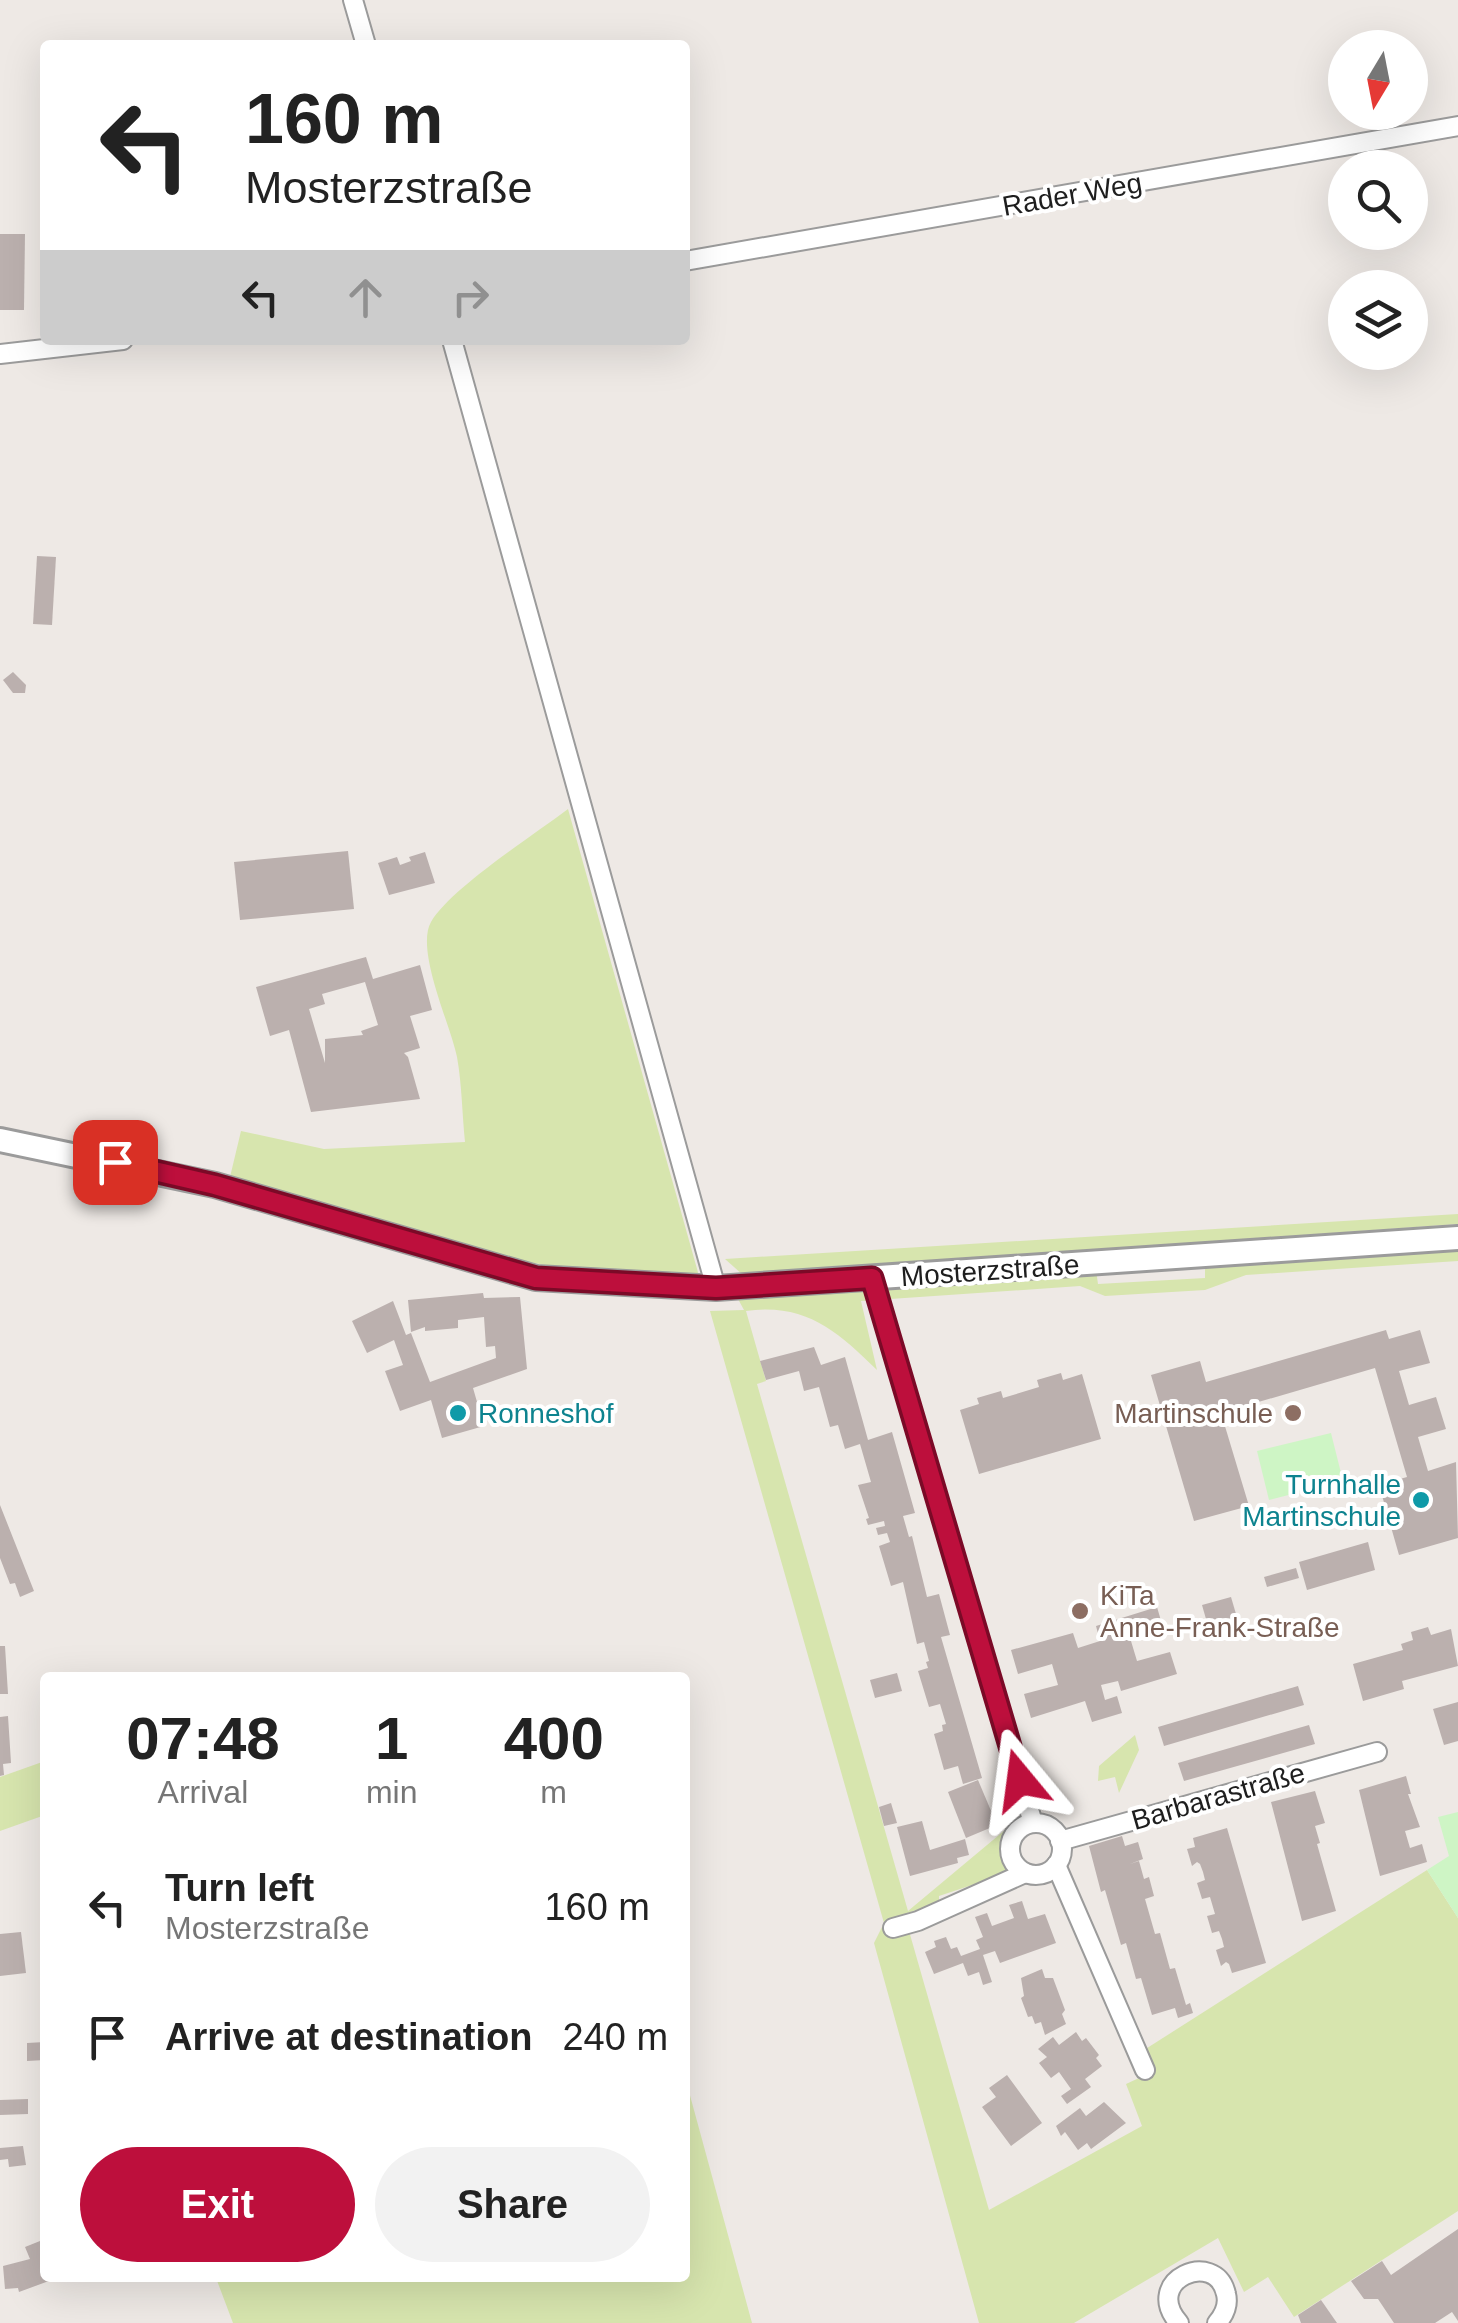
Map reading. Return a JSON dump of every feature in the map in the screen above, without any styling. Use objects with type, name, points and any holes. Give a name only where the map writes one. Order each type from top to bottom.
[{"type":"street","points":[[353,0],[365,40]]},
{"type":"street","name":"Rader Weg","points":[[690,260],[1458,126]]},
{"type":"street","points":[[0,354],[79,345]]},
{"type":"street","points":[[453,345],[716,1288]]},
{"type":"street","name":"Mosterzstraße","points":[[0,1140],[215,1185],[536,1278],[716,1288],[1458,1238]]},
{"type":"street","points":[[872,1278],[1033,1823]]},
{"type":"street","name":"Barbarastraße","points":[[1060,1840],[1376,1752]]},
{"type":"street","points":[[893,1928],[1025,1872],[1042,1874],[1056,1866],[1062,1854],[1060,1840],[1050,1827],[1033,1823],[1018,1830],[1010,1845],[1013,1861],[1025,1872]]},
{"type":"street","points":[[1056,1866],[1145,2070]]},
{"type":"street","points":[[1179,2323],[1171,2314],[1168,2295],[1178,2279],[1194,2271],[1212,2274],[1223,2286],[1227,2303],[1224,2320]]},
{"type":"green space","points":[[568,809],[699,1276],[570,1270],[514,1259],[230,1177],[241,1131],[324,1149],[465,1142],[457,1057],[427,951],[431,922],[474,878]]},
{"type":"green space","points":[[1458,1214],[1458,1224],[743,1275],[725,1259]]},
{"type":"green space","points":[[1458,1248],[1458,1261],[1246,1275],[1205,1290],[1105,1296],[1080,1286],[861,1301],[877,1370],[818,1322],[786,1311],[746,1311],[766,1381],[757,1384],[908,1911],[1011,1825],[1004,1853],[1006,1877],[994,1884],[990,1879],[939,1896],[939,1902],[908,1913],[909,1931],[989,2210],[1142,2126],[1126,2084],[1152,2072],[1144,2050],[1427,1870],[1458,1918],[1458,2211],[1294,2317],[1268,2277],[1244,2292],[1218,2238],[1074,2323],[979,2323],[874,1943],[884,1923],[710,1311],[744,1310],[738,1299],[1096,1270],[1098,1284],[1205,1278],[1205,1262]]},
{"type":"green space","points":[[1331,1433],[1343,1481],[1269,1500],[1257,1451]]},
{"type":"green space","points":[[1135,1735],[1139,1750],[1119,1793],[1115,1777],[1098,1781],[1099,1766]]},
{"type":"green space","points":[[40,1763],[40,1817],[0,1831],[0,1777]]},
{"type":"green space","points":[[1458,1812],[1458,1918],[1427,1870],[1449,1856],[1438,1817]]},
{"type":"green space","points":[[690,2095],[752,2323],[233,2323],[218,2282],[690,2282]]},
{"type":"building","points":[[0,234],[25,234],[24,310],[0,310]]},
{"type":"building","points":[[37,556],[56,557],[52,625],[33,624]]},
{"type":"building","points":[[13,672],[26,685],[25,693],[13,693],[3,680]]},
{"type":"building","points":[[348,851],[354,909],[240,920],[234,862]]},
{"type":"building","points":[[425,852],[435,883],[389,895],[378,863],[397,857],[400,865]]},
{"type":"building","points":[[366,957],[373,979],[420,965],[432,1010],[410,1016],[420,1048],[404,1053],[420,1099],[311,1112],[289,1030],[270,1036],[256,987]],"holes":[[[365,982],[378,1025],[361,1031],[363,1035],[325,1039],[325,1063],[309,1009],[325,1004],[322,994]]]},
{"type":"building","points":[[483,1293],[484,1298],[520,1297],[527,1369],[473,1388],[484,1426],[442,1438],[431,1400],[400,1411],[385,1371],[403,1365],[394,1340],[367,1353],[352,1321],[393,1301],[406,1335],[411,1333],[430,1382],[496,1358],[495,1346],[486,1347],[484,1317],[458,1320],[458,1328],[425,1331],[425,1327],[411,1332],[408,1300]]},
{"type":"building","points":[[1386,1330],[1389,1339],[1420,1330],[1430,1363],[1399,1371],[1409,1405],[1436,1397],[1446,1429],[1418,1437],[1428,1471],[1456,1462],[1458,1538],[1399,1555],[1379,1485],[1407,1477],[1375,1368],[1221,1413],[1249,1506],[1194,1521],[1151,1375],[1200,1361],[1206,1382]]},
{"type":"building","points":[[814,1347],[821,1365],[845,1357],[868,1440],[892,1432],[915,1513],[903,1516],[927,1597],[939,1594],[950,1635],[941,1637],[982,1778],[963,1784],[958,1766],[944,1770],[934,1734],[943,1731],[942,1725],[946,1724],[940,1704],[929,1707],[918,1671],[928,1668],[929,1661],[924,1642],[917,1644],[903,1582],[891,1586],[879,1546],[890,1542],[887,1533],[878,1535],[876,1528],[885,1526],[884,1521],[868,1525],[866,1519],[869,1518],[858,1485],[871,1482],[860,1444],[845,1449],[838,1425],[830,1427],[819,1387],[804,1391],[799,1371],[766,1380],[760,1361]]},
{"type":"building","points":[[1061,1373],[1063,1380],[1082,1374],[1101,1439],[979,1474],[960,1410],[979,1404],[977,1398],[1001,1391],[1003,1398],[1039,1387],[1037,1380]]},
{"type":"building","points":[[0,1505],[34,1591],[20,1597],[0,1558]]},
{"type":"building","points":[[1368,1542],[1375,1570],[1307,1590],[1299,1562]]},
{"type":"building","points":[[1296,1568],[1299,1578],[1267,1587],[1264,1577]]},
{"type":"building","points":[[1231,1597],[1241,1631],[1212,1640],[1202,1605]]},
{"type":"building","points":[[1157,1607],[1164,1631],[1131,1641],[1137,1661],[1170,1652],[1177,1674],[1121,1691],[1118,1681],[1101,1685],[1105,1700],[1117,1696],[1122,1713],[1092,1722],[1085,1701],[1031,1718],[1024,1694],[1058,1685],[1052,1664],[1018,1674],[1011,1650],[1073,1633],[1078,1648],[1100,1641],[1096,1626]]},
{"type":"building","points":[[1428,1627],[1431,1635],[1451,1629],[1458,1666],[1402,1681],[1404,1689],[1363,1701],[1353,1664],[1403,1650],[1401,1644],[1413,1640],[1411,1632]]},
{"type":"building","points":[[0,1646],[5,1646],[8,1694],[0,1694]]},
{"type":"building","points":[[897,1673],[902,1691],[875,1698],[870,1680]]},
{"type":"building","points":[[1298,1686],[1304,1705],[1164,1746],[1158,1727]]},
{"type":"building","points":[[1458,1702],[1458,1741],[1444,1745],[1433,1709]]},
{"type":"building","points":[[8,1716],[11,1763],[3,1764],[4,1775],[0,1776],[0,1717]]},
{"type":"building","points":[[1309,1725],[1315,1744],[1184,1781],[1178,1763]]},
{"type":"building","points":[[1406,1776],[1420,1827],[1405,1831],[1410,1848],[1422,1844],[1427,1862],[1380,1876],[1359,1790]]},
{"type":"building","points":[[978,1780],[997,1825],[966,1838],[948,1792]]},
{"type":"building","points":[[1315,1791],[1325,1823],[1315,1826],[1320,1843],[1317,1844],[1336,1911],[1302,1921],[1271,1802]]},
{"type":"building","points":[[891,1803],[897,1823],[884,1826],[879,1807]]},
{"type":"building","points":[[922,1821],[930,1850],[965,1839],[969,1855],[957,1858],[958,1863],[910,1876],[897,1827]]},
{"type":"building","points":[[1227,1828],[1266,1963],[1232,1973],[1226,1962],[1221,1966],[1216,1950],[1224,1947],[1222,1939],[1219,1931],[1212,1933],[1207,1916],[1215,1914],[1210,1897],[1202,1899],[1197,1883],[1205,1880],[1203,1872],[1197,1862],[1192,1866],[1187,1849],[1195,1847],[1193,1838]]},
{"type":"building","points":[[1122,1836],[1125,1846],[1138,1842],[1143,1859],[1130,1864],[1139,1861],[1144,1879],[1149,1877],[1154,1896],[1145,1899],[1155,1934],[1160,1933],[1170,1969],[1175,1968],[1186,2005],[1190,2003],[1193,2013],[1178,2018],[1175,2008],[1152,2015],[1126,1943],[1121,1945],[1089,1846]]},
{"type":"building","points":[[1022,1901],[1028,1919],[1045,1914],[1056,1943],[1000,1963],[995,1951],[983,1955],[992,1982],[983,1985],[979,1972],[968,1976],[963,1963],[934,1974],[925,1952],[936,1947],[934,1941],[946,1937],[951,1949],[957,1947],[961,1956],[980,1949],[976,1940],[983,1937],[975,1917],[987,1913],[992,1926],[1014,1918],[1009,1905]]},
{"type":"building","points":[[21,1932],[26,1973],[0,1976],[0,1934]]},
{"type":"building","points":[[1042,1969],[1045,1978],[1053,1978],[1066,2024],[1045,2035],[1041,2022],[1035,2024],[1032,2016],[1028,2017],[1021,1998],[1021,1978]]},
{"type":"building","points":[[1076,2032],[1099,2055],[1096,2058],[1102,2066],[1085,2079],[1091,2087],[1067,2104],[1061,2096],[1071,2089],[1059,2072],[1051,2078],[1039,2063],[1047,2057],[1038,2049],[1053,2037],[1059,2045]]},
{"type":"building","points":[[40,2042],[40,2060],[27,2061],[27,2043]]},
{"type":"building","points":[[1007,2075],[1042,2123],[1011,2146],[982,2107],[996,2097],[989,2088]]},
{"type":"building","points":[[28,2099],[28,2114],[0,2115],[0,2100]]},
{"type":"building","points":[[1104,2102],[1126,2123],[1091,2149],[1087,2143],[1078,2150],[1065,2132],[1061,2136],[1056,2126],[1080,2108],[1086,2116]]},
{"type":"building","points":[[23,2146],[26,2165],[9,2167],[8,2159],[0,2160],[0,2148]]},
{"type":"building","points":[[1458,2229],[1458,2321],[1452,2312],[1435,2323],[1394,2323],[1378,2299],[1364,2299],[1351,2281],[1382,2261],[1391,2275]]},
{"type":"building","points":[[40,2241],[40,2282],[46,2282],[19,2292],[18,2288],[5,2289],[3,2266],[30,2259],[25,2247]]},
{"type":"building","points":[[1321,2300],[1337,2323],[1301,2323],[1298,2315]]},
{"type":"place","name":"Ronneshof","points":[[458,1413]]},
{"type":"place","name":"Martinschule","points":[[1293,1413]]},
{"type":"place","name":"Turnhalle Martinschule","points":[[1421,1500]]},
{"type":"place","name":"KiTa Anne-Frank-Straße","points":[[1080,1611]]},
{"type":"route","points":[[115,1162],[215,1185],[536,1278],[716,1288],[872,1278],[1020,1780]]}]
